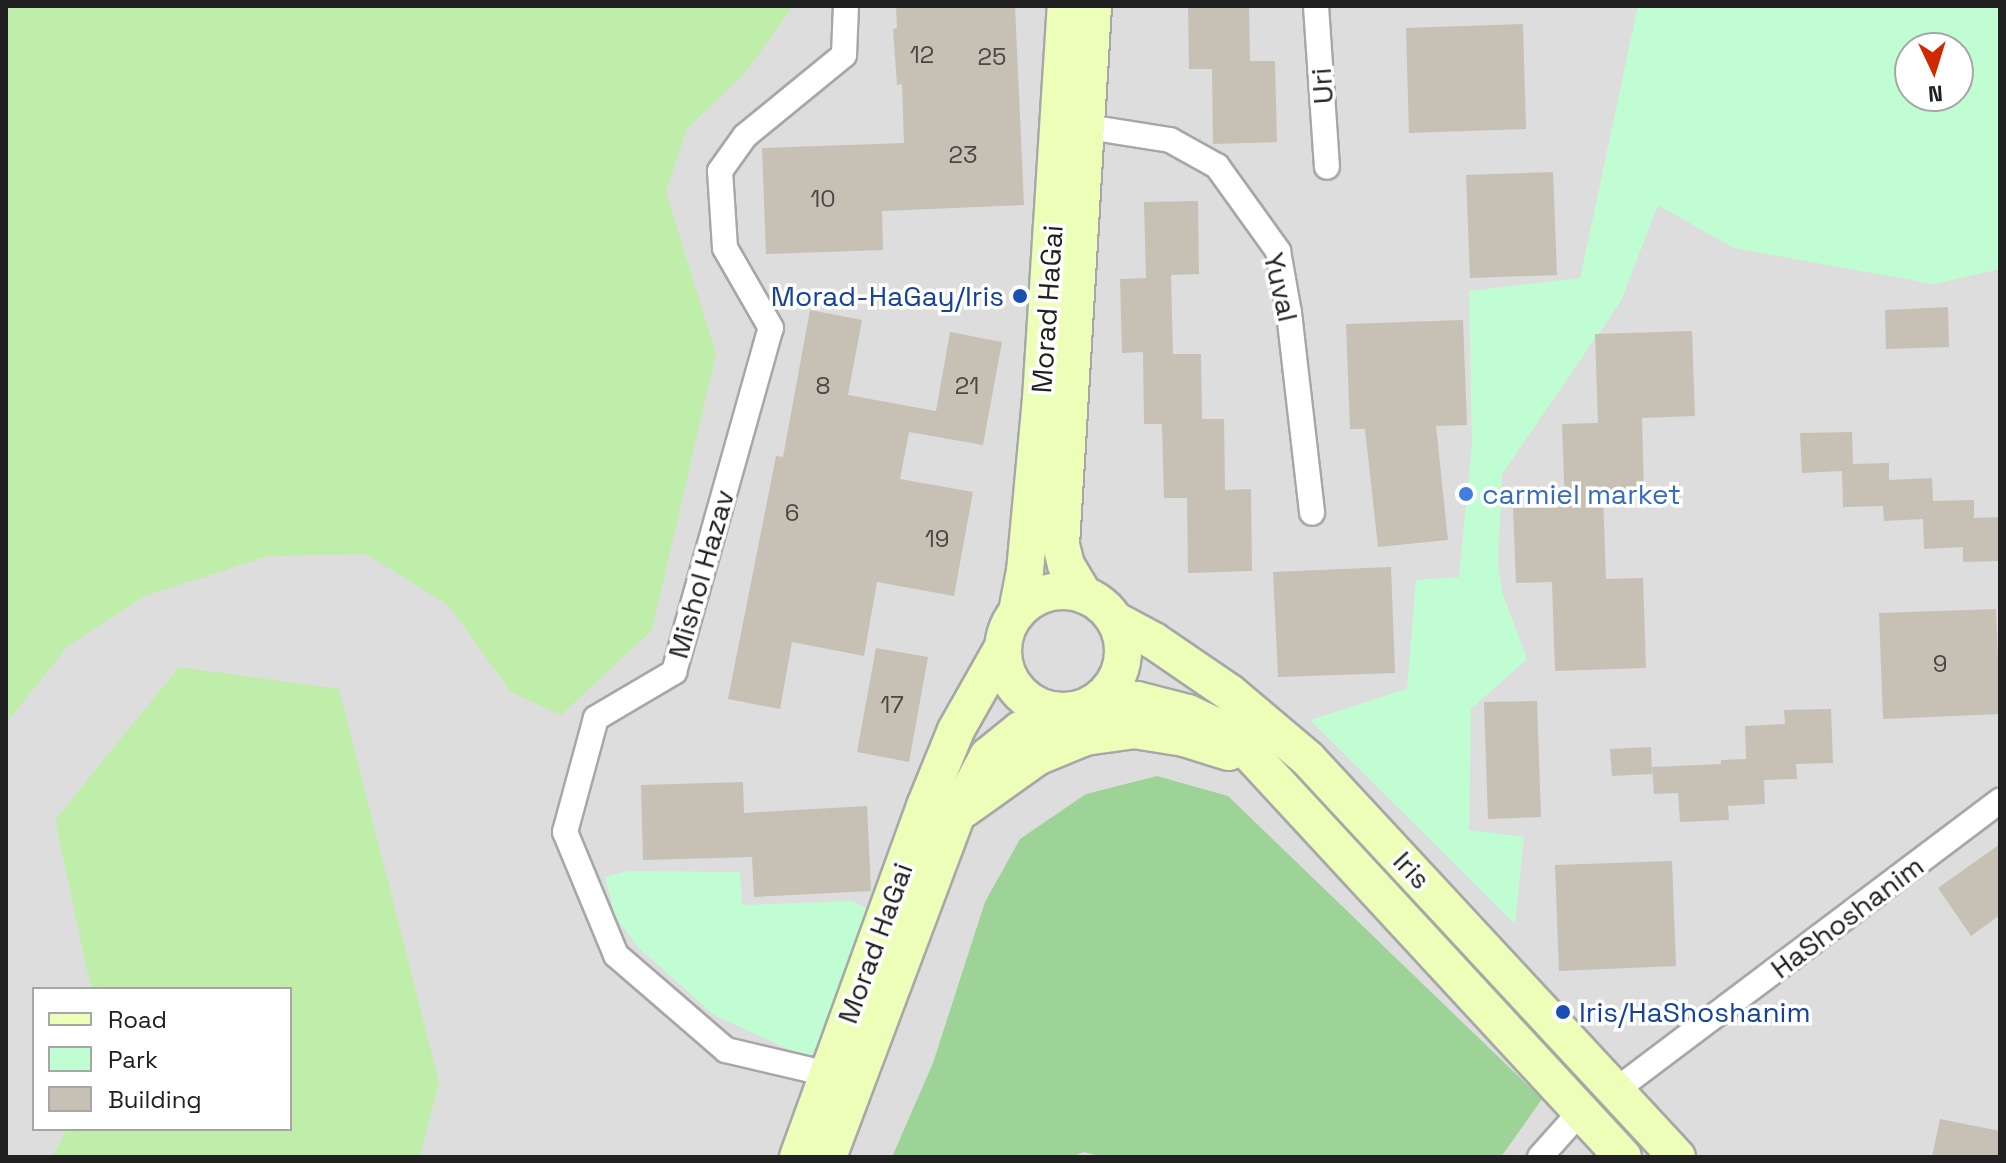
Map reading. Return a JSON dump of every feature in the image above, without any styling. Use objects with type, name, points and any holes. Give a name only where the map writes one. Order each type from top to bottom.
[{"type":"street","name":"Mishol Hazav","points":[[828,1074],[726,1050],[616,955],[565,832],[596,718],[674,672],[771,328],[725,248],[720,171],[745,136],[844,55],[846,6]]},
{"type":"street","name":"Morad HaGai","points":[[1017,612],[1025,571],[1041,399],[1066,6]]},
{"type":"street","name":"Morad HaGai","points":[[1084,595],[1066,565],[1061,545],[1093,6]]},
{"type":"street","name":"Uri","points":[[1316,6],[1327,167]]},
{"type":"street","name":"Yuval","points":[[1088,127],[1170,140],[1217,166],[1278,251],[1289,313],[1312,513]]},
{"type":"street","points":[[1067,590],[1084,595],[1104,606],[1115,620],[1122,637],[1123,656],[1119,675],[1097,701],[1077,709],[1057,711],[1036,705],[1020,693],[1008,676],[1004,635],[1017,612],[1028,601],[1047,593],[1067,590]]},
{"type":"street","name":"Iris","points":[[1115,620],[1154,641],[1230,693],[1308,759],[1677,1157]]},
{"type":"street","name":"Morad HaGai","points":[[798,1157],[925,806],[956,730],[1003,647]]},
{"type":"street","name":"Iris","points":[[1097,701],[1137,700],[1188,713],[1232,734],[1623,1157]]},
{"type":"street","name":"Morad HaGai","points":[[828,1157],[957,814],[988,756],[1020,730],[1057,711]]},
{"type":"street","points":[[957,814],[1037,757],[1085,737],[1134,730],[1184,738],[1264,766]]},
{"type":"street","name":"HaShoshanim","points":[[1616,1090],[2000,801]]},
{"type":"street","points":[[1540,1157],[1582,1110]]},
{"type":"shaded area","points":[[594,6],[2000,6],[2000,1157],[6,1157],[6,617]]},
{"type":"green space","points":[[6,6],[793,6],[745,73],[687,129],[666,192],[716,354],[652,630],[561,715],[511,692],[448,605],[366,554],[269,556],[145,596],[69,645],[6,723]]},
{"type":"green space","points":[[1638,6],[2000,6],[2000,269],[1933,284],[1734,248],[1658,205],[1621,301],[1502,474],[1498,565],[1503,595],[1527,659],[1471,709],[1469,830],[1524,837],[1515,924],[1310,720],[1407,689],[1416,580],[1459,577],[1472,445],[1469,291],[1580,278]]},
{"type":"green space","points":[[179,667],[339,689],[439,1082],[420,1157],[52,1157],[66,1131],[292,1131],[292,987],[91,987],[55,820]]},
{"type":"green space","points":[[1157,776],[1228,796],[1542,1099],[1501,1157],[1102,1157],[1084,1152],[1071,1157],[892,1157],[933,1063],[985,902],[1020,839],[1086,794]]},
{"type":"green space","points":[[628,871],[740,872],[742,905],[852,901],[877,913],[810,1059],[714,1015],[639,948],[616,918],[605,877]]},
{"type":"building","points":[[896,6],[1015,6],[1024,205],[882,211],[883,250],[766,254],[762,148],[904,143],[902,84],[897,85],[893,29],[897,28]]},
{"type":"building","points":[[1188,6],[1249,6],[1250,61],[1275,61],[1277,142],[1213,144],[1212,69],[1189,69]]},
{"type":"building","points":[[1523,24],[1526,129],[1409,133],[1406,28]]},
{"type":"building","points":[[1553,172],[1557,275],[1470,278],[1466,175]]},
{"type":"building","points":[[1198,201],[1199,274],[1171,275],[1173,354],[1201,354],[1202,419],[1224,419],[1225,490],[1251,489],[1252,571],[1188,573],[1187,498],[1164,498],[1162,424],[1144,424],[1143,352],[1122,353],[1120,279],[1146,278],[1144,202]]},
{"type":"building","points":[[1948,307],[1949,347],[1886,349],[1885,310]]},
{"type":"building","points":[[810,310],[862,320],[848,395],[936,411],[950,332],[1002,342],[983,445],[909,432],[900,479],[973,492],[954,596],[877,582],[864,656],[792,642],[780,709],[728,699],[776,456],[783,457]]},
{"type":"building","points":[[1463,320],[1467,425],[1436,426],[1448,540],[1378,547],[1365,429],[1350,429],[1346,324]]},
{"type":"building","points":[[1692,331],[1695,416],[1642,418],[1644,494],[1603,495],[1606,579],[1643,578],[1646,668],[1555,671],[1552,582],[1516,583],[1513,508],[1565,507],[1562,424],[1598,423],[1595,334]]},
{"type":"building","points":[[1852,432],[1853,464],[1889,463],[1889,480],[1932,478],[1933,501],[1974,500],[1974,518],[2000,517],[2000,561],[1963,562],[1963,547],[1924,549],[1923,519],[1884,521],[1883,506],[1843,507],[1842,471],[1802,473],[1800,433]]},
{"type":"building","points":[[1391,567],[1395,673],[1278,677],[1273,572]]},
{"type":"building","points":[[1996,609],[2000,714],[1883,719],[1879,613]]},
{"type":"building","points":[[876,648],[928,657],[909,762],[857,752]]},
{"type":"building","points":[[1537,701],[1541,817],[1488,819],[1484,702]]},
{"type":"building","points":[[1831,709],[1833,763],[1796,764],[1797,779],[1764,780],[1765,804],[1728,806],[1729,820],[1680,822],[1678,793],[1654,794],[1652,767],[1721,764],[1721,760],[1746,759],[1745,726],[1785,724],[1784,710]]},
{"type":"building","points":[[1651,747],[1652,774],[1612,776],[1610,749]]},
{"type":"building","points":[[743,782],[744,813],[867,806],[871,891],[754,897],[752,857],[643,860],[641,785]]},
{"type":"building","points":[[2000,844],[2000,915],[1971,936],[1938,888]]},
{"type":"building","points":[[1672,861],[1676,966],[1559,971],[1555,865]]},
{"type":"building","points":[[1940,1119],[2000,1131],[2000,1157],[1932,1157]]},
{"type":"place","name":"Morad-HaGay/Iris","points":[[1020,296]]},
{"type":"place","name":"carmiel market","points":[[1466,494]]},
{"type":"place","name":"Iris/HaShoshanim","points":[[1563,1012]]}]
